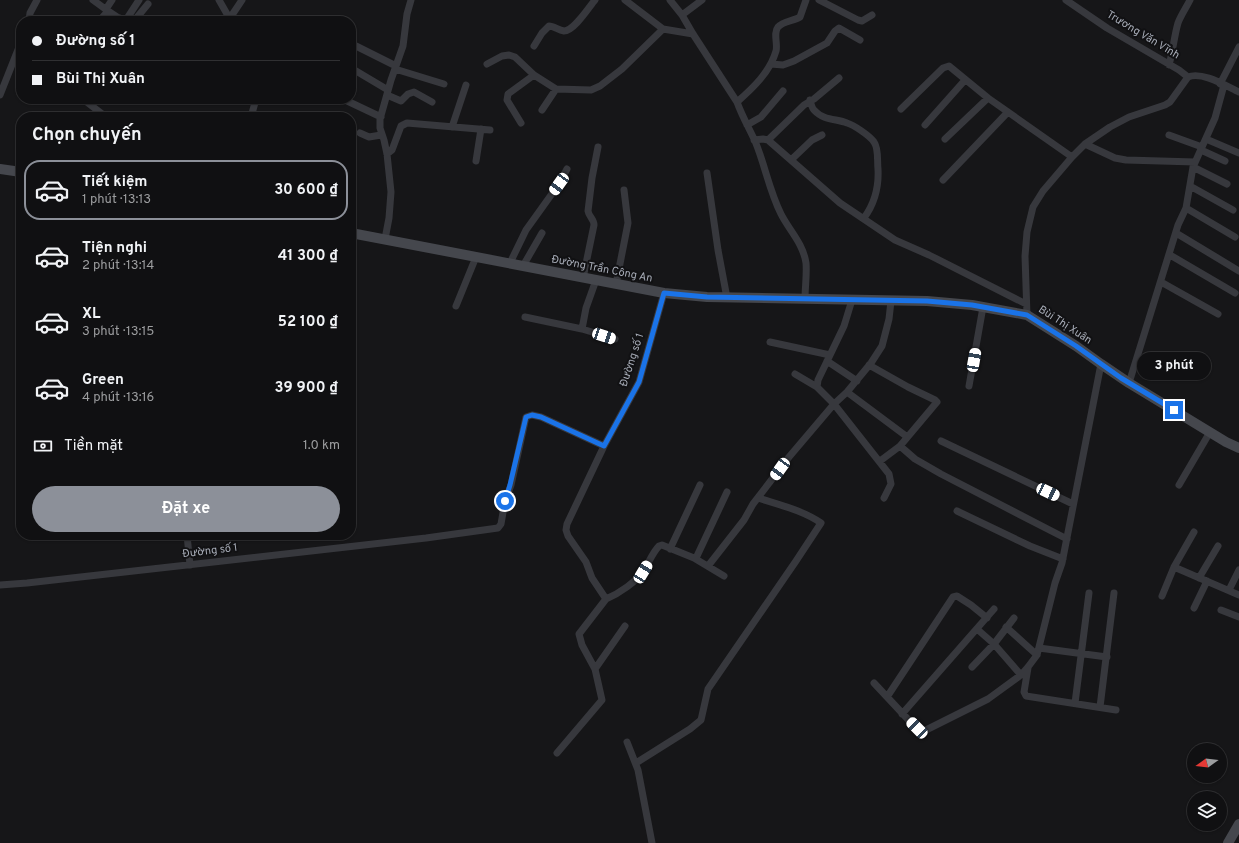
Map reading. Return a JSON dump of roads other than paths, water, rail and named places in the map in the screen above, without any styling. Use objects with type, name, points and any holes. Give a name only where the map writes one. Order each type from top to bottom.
[{"type":"main road","points":[[0,169],[16,171]]},
{"type":"main road","name":"Đường Trần Công An","points":[[356,234],[664,293],[727,298],[852,300]]},
{"type":"main road","name":"Bùi Thị Xuân","points":[[852,300],[927,301],[983,307],[1027,315],[1076,346],[1129,383],[1226,442],[1239,448]]},
{"type":"main road","points":[[1228,843],[1239,824]]},
{"type":"street","points":[[30,16],[30,13],[37,0]]},
{"type":"street","points":[[93,0],[116,16]]},
{"type":"street","points":[[103,16],[112,0]]},
{"type":"street","points":[[129,16],[139,0]]},
{"type":"street","points":[[219,0],[226,16]]},
{"type":"street","points":[[231,16],[242,0]]},
{"type":"street","points":[[385,239],[392,192],[387,154],[384,140],[381,135],[381,117],[395,67],[403,46],[410,0]]},
{"type":"street","points":[[534,46],[542,33],[549,26],[562,31],[572,27],[595,0]]},
{"type":"street","points":[[625,0],[663,29],[692,34]]},
{"type":"street","points":[[671,0],[737,102],[748,126],[781,215],[800,243],[806,262],[805,300]]},
{"type":"street","points":[[682,15],[702,0]]},
{"type":"street","points":[[737,102],[760,79],[771,64],[777,49],[776,30],[784,23],[800,17],[806,0]]},
{"type":"street","points":[[818,0],[858,20],[862,20],[872,15]]},
{"type":"street","name":"Trương Văn Vĩnh","points":[[1066,0],[1107,28],[1179,70],[1188,78]]},
{"type":"street","points":[[1169,65],[1179,22],[1190,0]]},
{"type":"street","points":[[138,16],[148,4]]},
{"type":"street","points":[[771,64],[783,66],[794,61],[827,43],[835,31],[840,28],[860,40]]},
{"type":"street","points":[[487,64],[502,56],[510,55],[515,57],[534,75],[556,89],[595,89],[622,69],[663,29]]},
{"type":"street","points":[[356,46],[395,67],[444,84]]},
{"type":"street","points":[[1129,383],[1176,233],[1186,208],[1194,164],[1215,118],[1222,84],[1239,47]]},
{"type":"street","points":[[0,95],[3,79],[16,52]]},
{"type":"street","points":[[901,109],[946,66],[951,67],[988,98],[1072,157]]},
{"type":"street","points":[[356,71],[401,101],[408,94],[414,92],[432,102]]},
{"type":"street","points":[[520,123],[507,100],[508,94],[534,75]]},
{"type":"street","points":[[1027,315],[1025,256],[1027,232],[1034,207],[1052,179],[1072,157],[1086,144],[1110,127],[1129,117],[1170,102],[1188,78],[1192,76],[1203,76],[1239,92]]},
{"type":"street","points":[[768,140],[804,105],[810,100],[814,99],[839,78]]},
{"type":"street","points":[[925,125],[965,80]]},
{"type":"street","points":[[452,127],[466,85]]},
{"type":"street","points":[[542,110],[556,89]]},
{"type":"street","points":[[748,126],[761,117],[783,91]]},
{"type":"street","points":[[946,139],[988,98]]},
{"type":"street","points":[[810,100],[814,110],[818,114],[847,123],[864,133],[874,142],[877,149],[878,176],[876,193],[872,207],[864,218]]},
{"type":"street","points":[[89,104],[100,112]]},
{"type":"street","points":[[354,104],[381,117]]},
{"type":"street","points":[[943,180],[1008,112]]},
{"type":"street","points":[[387,154],[392,150],[402,126],[407,123],[490,130]]},
{"type":"street","points":[[476,161],[481,129]]},
{"type":"street","points":[[360,133],[369,137],[381,135]]},
{"type":"street","points":[[791,160],[812,140],[822,135]]},
{"type":"street","points":[[1169,135],[1201,148],[1225,161]]},
{"type":"street","points":[[754,140],[763,138],[768,140],[840,203],[895,240],[929,255],[1026,304]]},
{"type":"street","points":[[1206,139],[1239,153]]},
{"type":"street","points":[[1086,144],[1115,158],[1194,164],[1227,184]]},
{"type":"street","points":[[583,278],[594,224],[594,219],[588,211],[598,147]]},
{"type":"street","points":[[510,263],[526,230],[559,184],[567,169]]},
{"type":"street","points":[[707,173],[716,242],[727,298]]},
{"type":"street","points":[[1190,186],[1233,210]]},
{"type":"street","points":[[616,284],[628,223],[624,190]]},
{"type":"street","points":[[1186,208],[1235,237]]},
{"type":"street","points":[[523,266],[542,233]]},
{"type":"street","points":[[1176,233],[1239,271]]},
{"type":"street","points":[[1170,255],[1235,293]]},
{"type":"street","points":[[456,306],[476,257]]},
{"type":"street","points":[[582,329],[586,308],[596,280]]},
{"type":"street","points":[[1161,282],[1218,314]]},
{"type":"street","name":"Đường số 1","points":[[606,599],[592,578],[586,562],[568,536],[566,530],[567,524],[601,444],[639,382],[664,293]]},
{"type":"street","points":[[817,387],[818,380],[844,326],[852,300]]},
{"type":"street","points":[[708,566],[744,520],[758,498],[789,456],[834,404],[848,392],[869,365],[882,346],[889,319],[891,301]]},
{"type":"street","points":[[969,386],[983,307]]},
{"type":"street","points":[[525,317],[582,329],[615,340]]},
{"type":"street","points":[[770,342],[829,358],[857,381]]},
{"type":"street","points":[[874,684],[902,714],[917,728],[924,731],[988,699],[1021,675],[1028,667],[1038,652],[1055,582],[1063,559],[1101,364]]},
{"type":"street","points":[[869,365],[908,388],[936,402],[935,406],[906,436],[900,446],[880,461]]},
{"type":"street","points":[[795,374],[817,387],[834,404],[880,461],[889,474],[891,480],[889,489],[884,498]]},
{"type":"street","points":[[848,392],[906,436]]},
{"type":"street","name":"Đường số 1","points":[[0,585],[190,565],[498,528],[501,524],[505,501],[526,417],[532,415],[541,417],[601,444]]},
{"type":"street","points":[[1179,485],[1210,432]]},
{"type":"street","points":[[941,441],[1073,504]]},
{"type":"street","points":[[900,446],[915,459],[941,474],[1067,539]]},
{"type":"street","points":[[670,549],[700,485]]},
{"type":"street","points":[[694,558],[710,529],[727,492]]},
{"type":"street","points":[[636,763],[690,729],[701,720],[708,689],[796,561],[820,522],[793,510],[758,498]]},
{"type":"street","points":[[957,511],[1030,546],[1063,559]]},
{"type":"street","points":[[1162,596],[1174,567],[1194,532]]},
{"type":"street","points":[[188,540],[190,565]]},
{"type":"street","points":[[557,752],[602,700],[594,669],[582,645],[579,634],[606,599],[616,595],[639,575],[658,547],[662,545],[694,558],[724,576]]},
{"type":"street","points":[[1199,578],[1218,546]]},
{"type":"street","points":[[1174,567],[1239,595]]},
{"type":"street","points":[[1229,590],[1239,570]]},
{"type":"street","points":[[1194,608],[1206,581]]},
{"type":"street","points":[[1075,703],[1089,593]]},
{"type":"street","points":[[1100,707],[1114,593]]},
{"type":"street","points":[[887,697],[953,597],[957,596],[972,605],[986,618]]},
{"type":"street","points":[[902,714],[994,609]]},
{"type":"street","points":[[1221,610],[1239,617]]},
{"type":"street","points":[[972,667],[994,644],[1014,618]]},
{"type":"street","points":[[594,669],[625,626]]},
{"type":"street","points":[[1006,627],[1038,652],[1107,657]]},
{"type":"street","points":[[977,629],[994,644],[1021,675]]},
{"type":"street","points":[[1028,667],[1024,692],[1026,696],[1116,710]]},
{"type":"street","points":[[627,742],[638,770],[652,843]]}]
